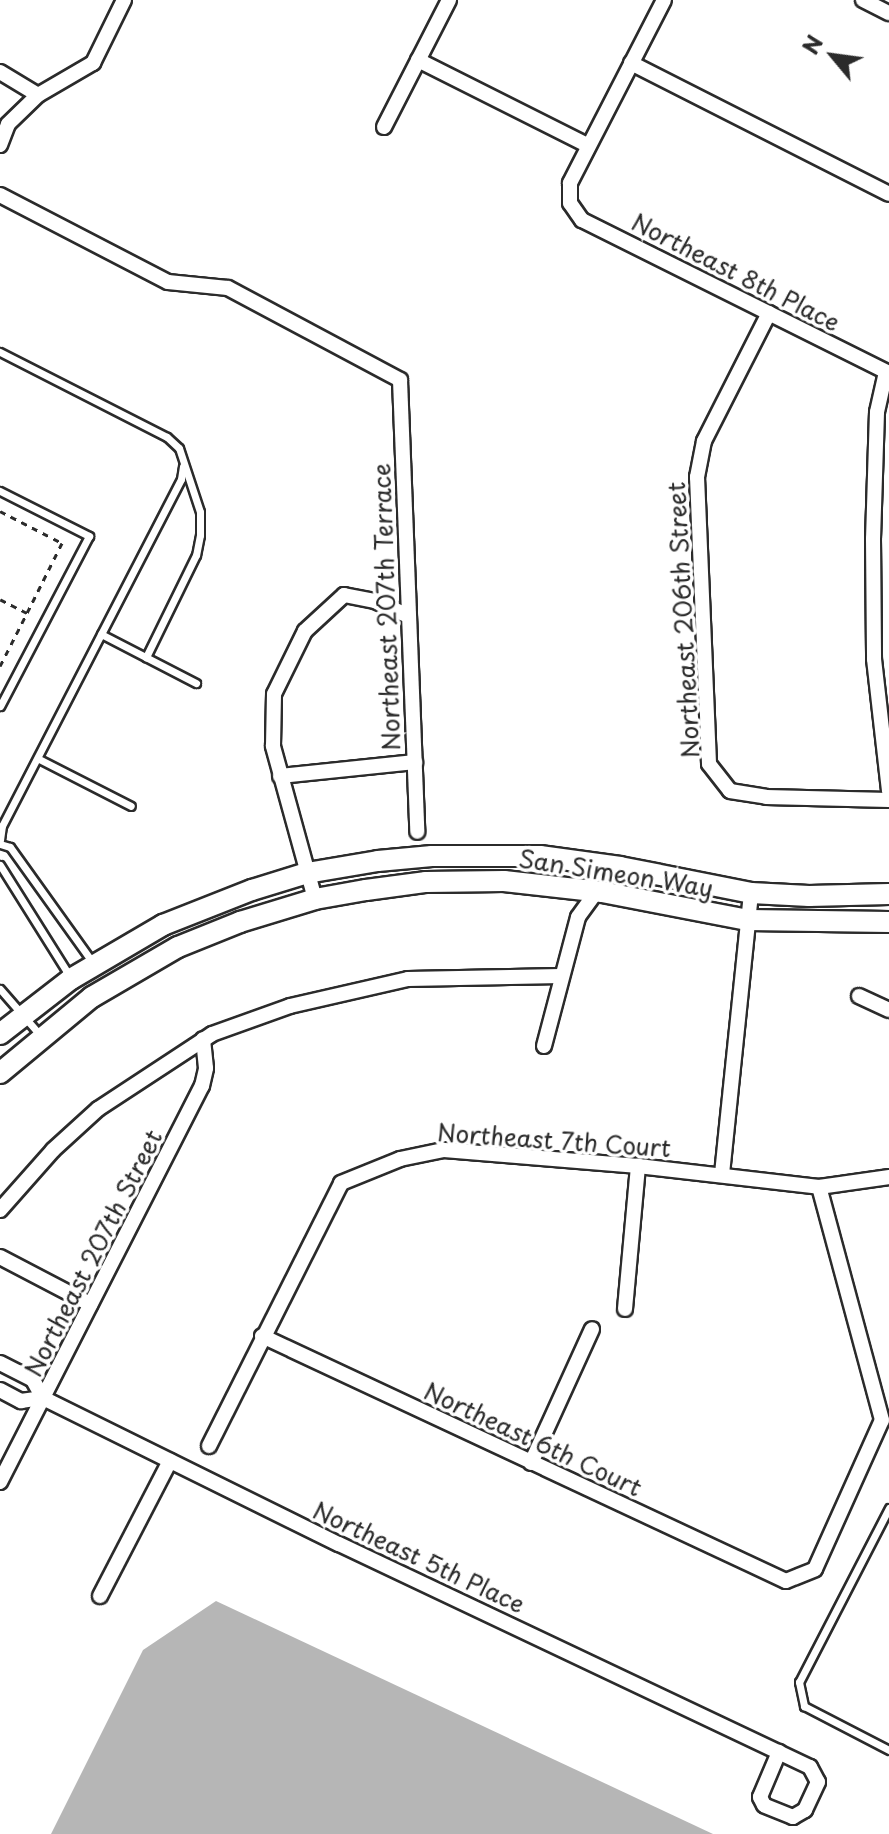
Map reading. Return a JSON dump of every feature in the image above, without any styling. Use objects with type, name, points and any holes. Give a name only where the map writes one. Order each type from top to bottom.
[{"type":"street","points":[[0,145],[8,124],[38,95],[93,63],[124,0]]},
{"type":"street","points":[[384,127],[449,0]]},
{"type":"street","points":[[418,60],[589,146],[664,0]]},
{"type":"street","points":[[863,0],[889,13]]},
{"type":"street","points":[[631,63],[889,194]]},
{"type":"street","points":[[0,72],[38,95]]},
{"type":"street","name":"Northeast 8th Place","points":[[589,146],[570,183],[570,203],[582,220],[888,373]]},
{"type":"street","name":"Northeast 207th Terrace","points":[[0,195],[168,282],[228,288],[400,380],[417,832]]},
{"type":"street","name":"Northeast 206th Street","points":[[769,313],[704,441],[697,477],[709,764],[730,791],[766,797],[889,800]]},
{"type":"street","points":[[888,373],[877,412],[873,539],[874,659],[889,791]]},
{"type":"street","points":[[315,899],[273,746],[274,694],[305,631],[344,595],[375,601],[407,615]]},
{"type":"street","points":[[280,776],[415,762]]},
{"type":"street","name":"San Simeon Way","points":[[0,1034],[71,979],[163,925],[252,890],[307,873],[432,856],[540,856],[620,867],[751,893],[809,896],[889,894]]},
{"type":"street","name":"San Simeon Way","points":[[0,1073],[41,1036],[92,997],[178,947],[240,922],[315,899],[426,882],[534,883],[597,891],[748,920],[889,922]]},
{"type":"street","points":[[544,1046],[578,917],[597,891]]},
{"type":"street","points":[[722,1174],[751,893]]},
{"type":"street","points":[[0,1210],[53,1150],[98,1109],[203,1039],[290,1006],[408,979],[561,976]]},
{"type":"street","points":[[859,996],[889,1010]]},
{"type":"street","name":"Northeast 207th Street","points":[[0,1482],[202,1086],[206,1068],[203,1039]]},
{"type":"street","name":"Northeast 7th Court","points":[[262,1336],[341,1183],[400,1159],[444,1150],[722,1174],[819,1187]]},
{"type":"street","points":[[625,1309],[638,1166]]},
{"type":"street","points":[[819,1187],[889,1177]]},
{"type":"street","name":"Northeast 6th Court","points":[[262,1336],[786,1581],[815,1569],[882,1420],[819,1187]]},
{"type":"street","points":[[0,1257],[90,1304]]},
{"type":"street","points":[[531,1463],[592,1329]]},
{"type":"street","points":[[209,1446],[262,1336]]},
{"type":"street","name":"Northeast 5th Place","points":[[0,1363],[33,1380],[43,1398]]},
{"type":"street","name":"Northeast 5th Place","points":[[0,1390],[21,1401],[43,1398],[170,1461],[779,1752],[810,1767],[818,1782],[805,1810],[793,1817],[764,1805],[760,1797],[779,1752]]},
{"type":"street","points":[[100,1596],[170,1461]]},
{"type":"lane","points":[[0,352],[167,437],[179,448],[200,512],[200,535],[196,555],[146,657]]},
{"type":"lane","points":[[94,965],[10,847],[0,842],[2,826],[181,479],[184,464]]},
{"type":"lane","points":[[0,491],[89,536],[1,701]]},
{"type":"lane","points":[[101,634],[196,683]]},
{"type":"lane","points":[[39,759],[131,806]]},
{"type":"lane","points":[[534,883],[540,856]]},
{"type":"lane","points":[[0,865],[71,979]]},
{"type":"lane","points":[[8,880],[25,869]]},
{"type":"lane","points":[[0,989],[41,1036]]},
{"type":"lane","points":[[0,1034],[18,1055]]},
{"type":"lane","points":[[889,1508],[799,1682],[804,1706],[889,1750]]},
{"type":"path","points":[[0,511],[62,543],[0,666]]},
{"type":"path","points":[[0,599],[27,613]]},
{"type":"shaded area","points":[[216,1601],[713,1834],[51,1834],[143,1650]]}]
